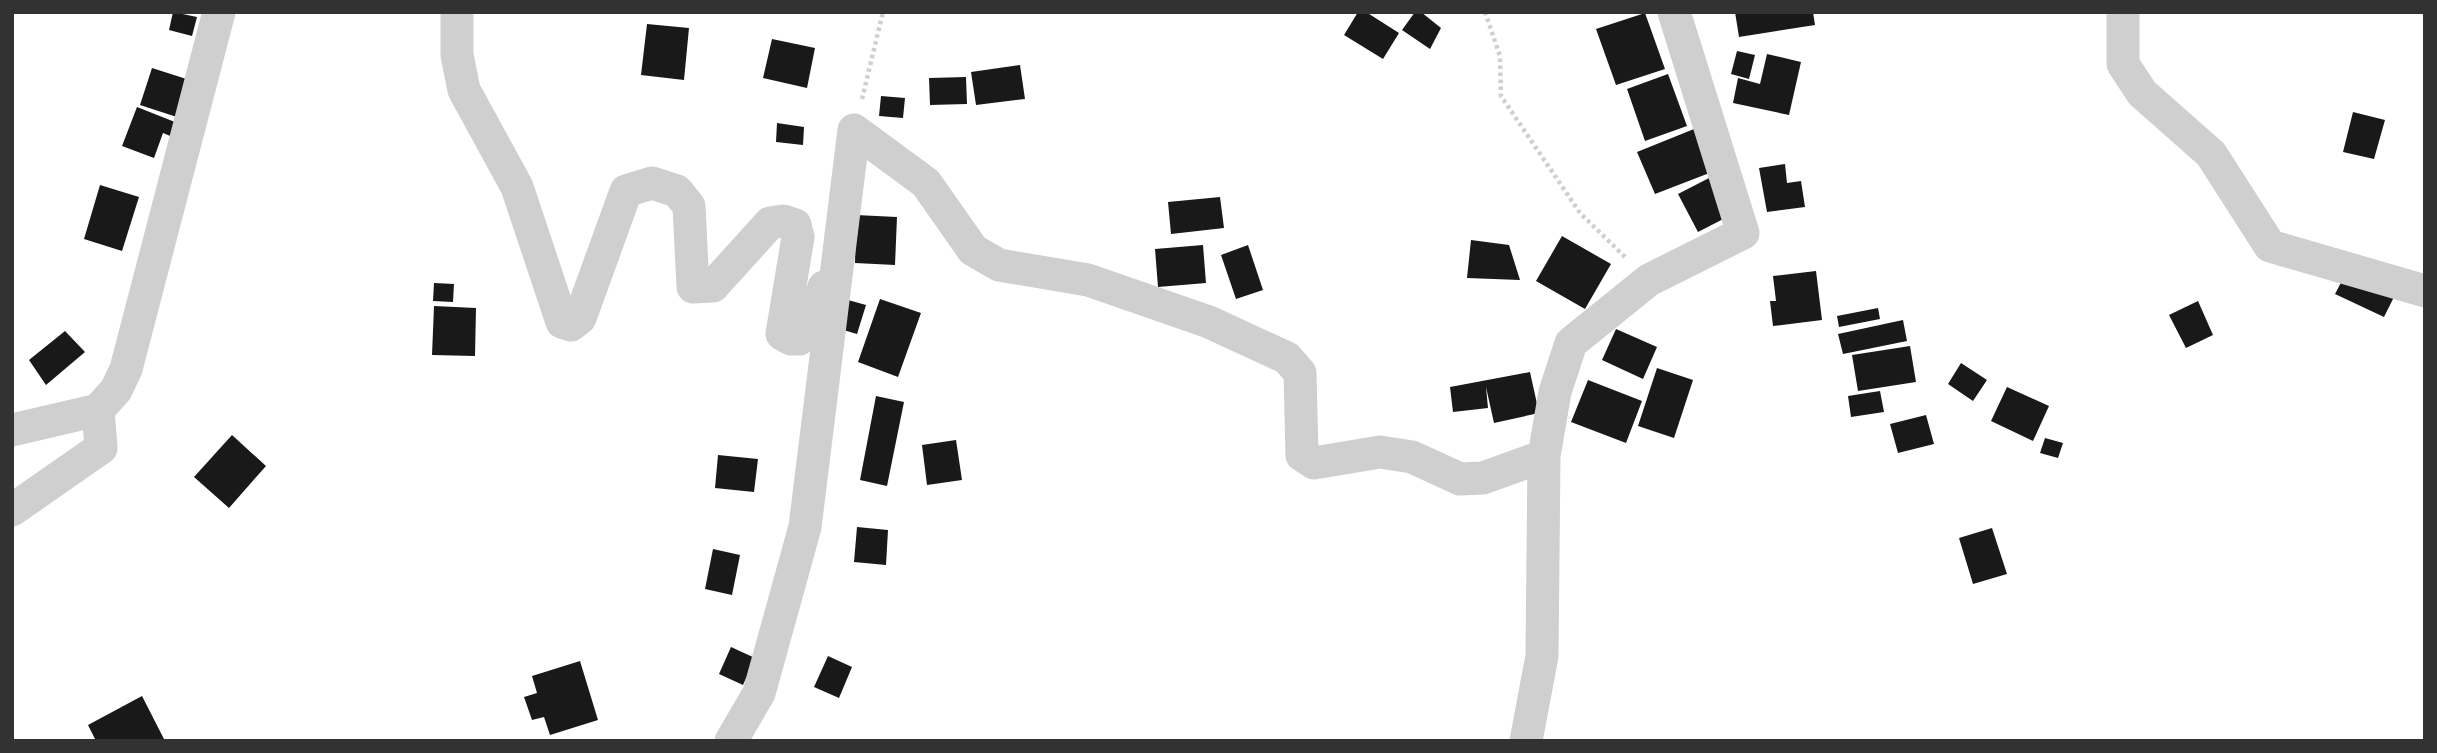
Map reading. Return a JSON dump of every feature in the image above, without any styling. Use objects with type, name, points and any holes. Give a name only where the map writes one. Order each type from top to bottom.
[{"type":"street","points":[[12,430],[98,410],[116,390],[126,369],[219,12]]},
{"type":"street","points":[[457,12],[457,55],[464,90],[517,187],[562,322],[571,325],[580,318],[626,191],[652,183],[677,191],[689,206],[693,287],[713,286],[770,223],[783,221],[795,225],[798,237],[782,334],[791,339],[799,339],[813,318],[840,242]]},
{"type":"street","points":[[1526,741],[1542,656],[1544,456],[1555,392],[1571,343],[1649,280],[1742,233],[1674,12]]},
{"type":"street","points":[[2123,12],[2123,64],[2142,93],[2211,154],[2270,246],[2425,291]]},
{"type":"street","points":[[731,741],[759,693],[805,527],[854,130],[926,183],[974,250],[999,265],[1088,280],[1209,322],[1287,358],[1300,373],[1302,455],[1314,463],[1380,452],[1412,457],[1460,479],[1483,478],[1544,456]]},
{"type":"street","points":[[12,510],[101,448],[98,410]]},
{"type":"path","points":[[854,130],[884,12]]},
{"type":"path","points":[[1485,12],[1500,56],[1502,96],[1508,107],[1580,213],[1649,280]]},
{"type":"building","points":[[173,12],[197,17],[192,36],[169,30]]},
{"type":"building","points":[[1358,12],[1366,12],[1399,33],[1383,59],[1344,35]]},
{"type":"building","points":[[1415,12],[1421,12],[1441,28],[1430,49],[1402,30]]},
{"type":"building","points":[[1735,12],[1813,12],[1815,25],[1739,37]]},
{"type":"building","points":[[1645,13],[1665,69],[1616,85],[1596,29]]},
{"type":"building","points":[[647,24],[689,28],[684,80],[641,75]]},
{"type":"building","points":[[772,39],[815,48],[807,88],[763,78]]},
{"type":"building","points":[[1737,51],[1755,55],[1749,79],[1731,74]]},
{"type":"building","points":[[1767,54],[1801,62],[1789,115],[1733,103],[1738,78],[1760,84]]},
{"type":"building","points":[[1020,65],[1025,99],[976,105],[971,72]]},
{"type":"building","points":[[152,68],[199,83],[186,120],[140,105]]},
{"type":"building","points":[[1668,74],[1687,126],[1645,141],[1627,89]]},
{"type":"building","points":[[966,77],[967,104],[930,105],[929,78]]},
{"type":"building","points":[[881,96],[905,98],[903,118],[879,116]]},
{"type":"building","points":[[137,107],[185,126],[180,140],[163,133],[154,158],[122,146]]},
{"type":"building","points":[[2353,112],[2385,120],[2374,159],[2343,152]]},
{"type":"building","points":[[777,123],[804,127],[803,145],[776,142]]},
{"type":"building","points":[[1694,129],[1712,172],[1655,194],[1637,152]]},
{"type":"building","points":[[1785,164],[1787,183],[1801,181],[1805,207],[1767,212],[1759,168]]},
{"type":"building","points":[[1711,177],[1731,215],[1698,232],[1678,194]]},
{"type":"building","points":[[100,185],[139,197],[122,251],[84,239]]},
{"type":"building","points":[[1220,197],[1224,228],[1171,234],[1168,202]]},
{"type":"building","points":[[856,215],[897,217],[895,265],[855,263]]},
{"type":"building","points":[[1562,236],[1611,264],[1585,309],[1536,281]]},
{"type":"building","points":[[1471,240],[1509,245],[1520,280],[1467,278]]},
{"type":"building","points":[[1203,245],[1206,283],[1158,287],[1155,249]]},
{"type":"building","points":[[1248,245],[1263,290],[1236,299],[1221,255]]},
{"type":"building","points":[[1816,271],[1822,320],[1773,326],[1770,301],[1776,301],[1773,276]]},
{"type":"building","points":[[2347,271],[2395,295],[2384,317],[2335,294]]},
{"type":"building","points":[[434,283],[454,284],[453,302],[433,301]]},
{"type":"building","points":[[841,298],[866,305],[857,334],[833,327]]},
{"type":"building","points":[[880,299],[921,313],[898,377],[858,362]]},
{"type":"building","points":[[2198,301],[2213,335],[2186,348],[2169,315]]},
{"type":"building","points":[[434,306],[476,308],[475,356],[432,355]]},
{"type":"building","points":[[1878,308],[1880,319],[1839,327],[1837,316]]},
{"type":"building","points":[[1903,320],[1907,341],[1843,354],[1838,334]]},
{"type":"building","points":[[1616,329],[1657,347],[1643,379],[1602,360]]},
{"type":"building","points":[[65,331],[85,352],[46,385],[29,360]]},
{"type":"building","points":[[1910,346],[1916,382],[1858,391],[1852,355]]},
{"type":"building","points":[[1961,363],[1987,380],[1973,401],[1948,384]]},
{"type":"building","points":[[1657,368],[1693,380],[1674,438],[1638,426]]},
{"type":"building","points":[[1530,372],[1539,413],[1494,423],[1486,387],[1488,408],[1453,412],[1450,387]]},
{"type":"building","points":[[1588,380],[1642,401],[1626,443],[1571,422]]},
{"type":"building","points":[[2007,387],[2049,406],[2033,441],[1991,421]]},
{"type":"building","points":[[1880,391],[1884,412],[1851,417],[1848,396]]},
{"type":"building","points":[[876,396],[904,402],[887,486],[860,480]]},
{"type":"building","points":[[1926,415],[1934,444],[1898,453],[1890,424]]},
{"type":"building","points":[[232,435],[266,466],[229,508],[194,477]]},
{"type":"building","points":[[2045,438],[2063,443],[2058,458],[2040,453]]},
{"type":"building","points":[[956,440],[962,480],[927,485],[922,445]]},
{"type":"building","points":[[718,455],[758,459],[754,492],[715,488]]},
{"type":"building","points":[[857,527],[888,530],[886,565],[854,562]]},
{"type":"building","points":[[1992,528],[2007,574],[1973,584],[1959,538]]},
{"type":"building","points":[[713,549],[740,555],[732,595],[705,589]]},
{"type":"building","points":[[731,647],[755,658],[743,685],[719,674]]},
{"type":"building","points":[[828,656],[852,667],[839,698],[814,687]]},
{"type":"building","points":[[580,661],[598,720],[550,735],[544,717],[532,720],[524,697],[537,693],[532,676]]},
{"type":"building","points":[[142,696],[165,741],[96,741],[88,725]]}]
